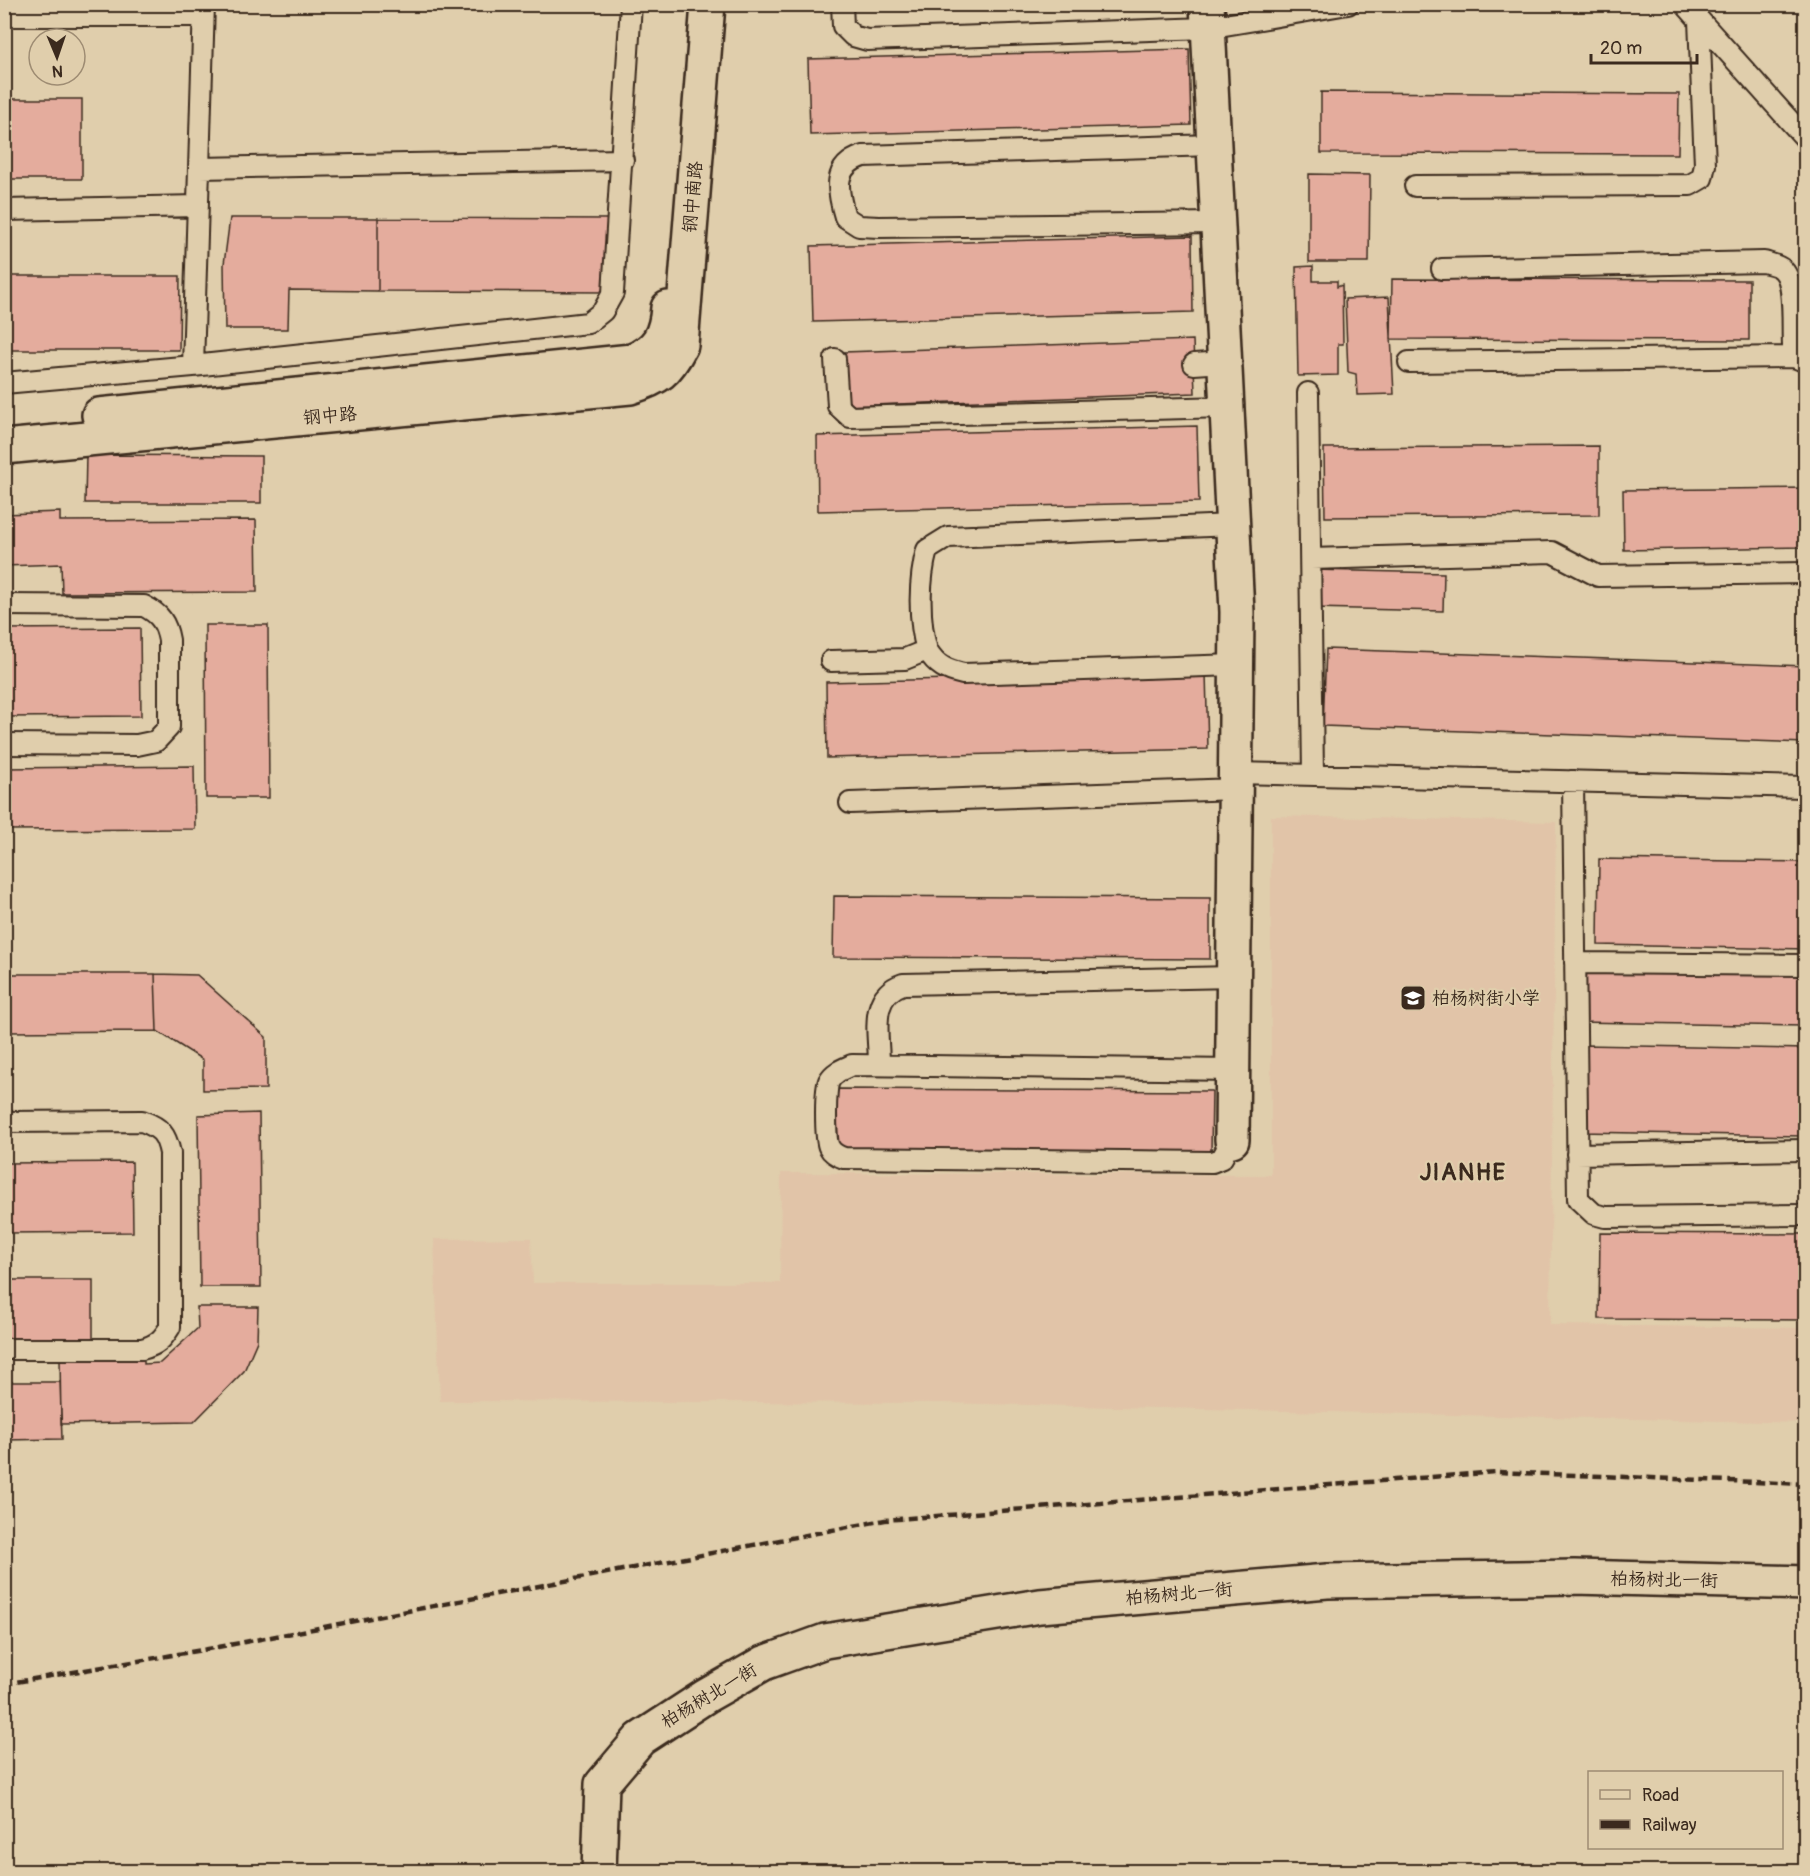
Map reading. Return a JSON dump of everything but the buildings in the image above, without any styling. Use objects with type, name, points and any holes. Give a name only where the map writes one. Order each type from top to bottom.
[{"type":"street","name":"钢中南路","points":[[692,4],[666,326],[650,367],[670,366],[681,345],[708,4]]},
{"type":"street","points":[[1207,16],[1217,223],[1209,363],[1226,406],[1236,665],[1233,1140]]},
{"type":"street","name":"钢中路","points":[[4,424],[632,361],[650,367],[630,387],[4,447]]},
{"type":"street","name":"柏杨树北一街","points":[[602,1784],[640,1739],[706,1696],[764,1663],[825,1641],[913,1626],[1040,1606],[1328,1581],[1574,1577],[1806,1583]]},
{"type":"street","name":"柏杨树北一街","points":[[602,1784],[761,1686],[821,1661],[918,1641],[1042,1622],[1323,1597],[1574,1595],[1806,1598]]},
{"type":"street","points":[[599,1872],[602,1784]]},
{"type":"lane","points":[[4,383],[193,366],[588,323],[603,311],[613,293],[631,4]]},
{"type":"lane","points":[[842,4],[843,26],[853,36],[867,40],[1348,4]]},
{"type":"lane","points":[[1685,4],[1806,139]]},
{"type":"lane","points":[[4,16],[203,10],[193,366]]},
{"type":"lane","points":[[1415,186],[1690,185],[1702,178],[1705,165],[1699,20]]},
{"type":"lane","points":[[1213,145],[863,156],[850,160],[841,172],[839,194],[845,217],[859,226],[1217,223]]},
{"type":"lane","points":[[200,168],[622,160]]},
{"type":"lane","points":[[4,210],[198,206]]},
{"type":"lane","points":[[1409,362],[1800,360],[1790,279],[1782,267],[1764,262],[1442,269]]},
{"type":"lane","points":[[836,359],[838,406],[850,417],[1226,406]]},
{"type":"lane","points":[[1308,393],[1313,775]]},
{"type":"lane","points":[[1232,525],[948,537],[927,550],[922,569],[923,636],[927,650],[934,661],[946,670],[963,674],[1236,665]]},
{"type":"lane","points":[[1311,559],[1552,552],[1599,576],[1806,573]]},
{"type":"lane","points":[[4,605],[144,606],[157,613],[166,626],[169,640],[169,727],[156,741],[136,745],[4,744]]},
{"type":"lane","points":[[831,661],[905,659],[927,650]]},
{"type":"lane","points":[[850,803],[1313,775],[1806,787]]},
{"type":"lane","points":[[1573,781],[1578,1199],[1594,1214],[1605,1217],[1806,1215]]},
{"type":"lane","points":[[1575,963],[1806,965]]},
{"type":"lane","points":[[879,1064],[879,1005],[892,988],[903,984],[1234,977]]},
{"type":"lane","points":[[1233,1070],[879,1064],[852,1065],[837,1071],[828,1082],[829,1147],[835,1155],[844,1158],[1212,1162],[1222,1158],[1233,1140]]},
{"type":"lane","points":[[4,1122],[142,1121],[158,1127],[167,1137],[170,1153],[170,1327],[155,1346],[142,1349],[4,1349]]},
{"type":"lane","points":[[1577,1154],[1806,1150]]},
{"type":"shaded area","name":"柏杨树街小学","points":[[1271,816],[1556,822],[1550,1325],[1805,1328],[1805,1423],[942,1403],[440,1401],[434,1239],[531,1238],[533,1283],[780,1283],[781,1173],[1271,1175]]},
{"type":"railway","points":[[4,1684],[208,1649],[885,1520],[1496,1472],[1806,1484]]},
{"type":"place","name":"柏杨树街小学","points":[[1413,998]]},
{"type":"district","name":"JIANHE","points":[[1463,1172]]}]
